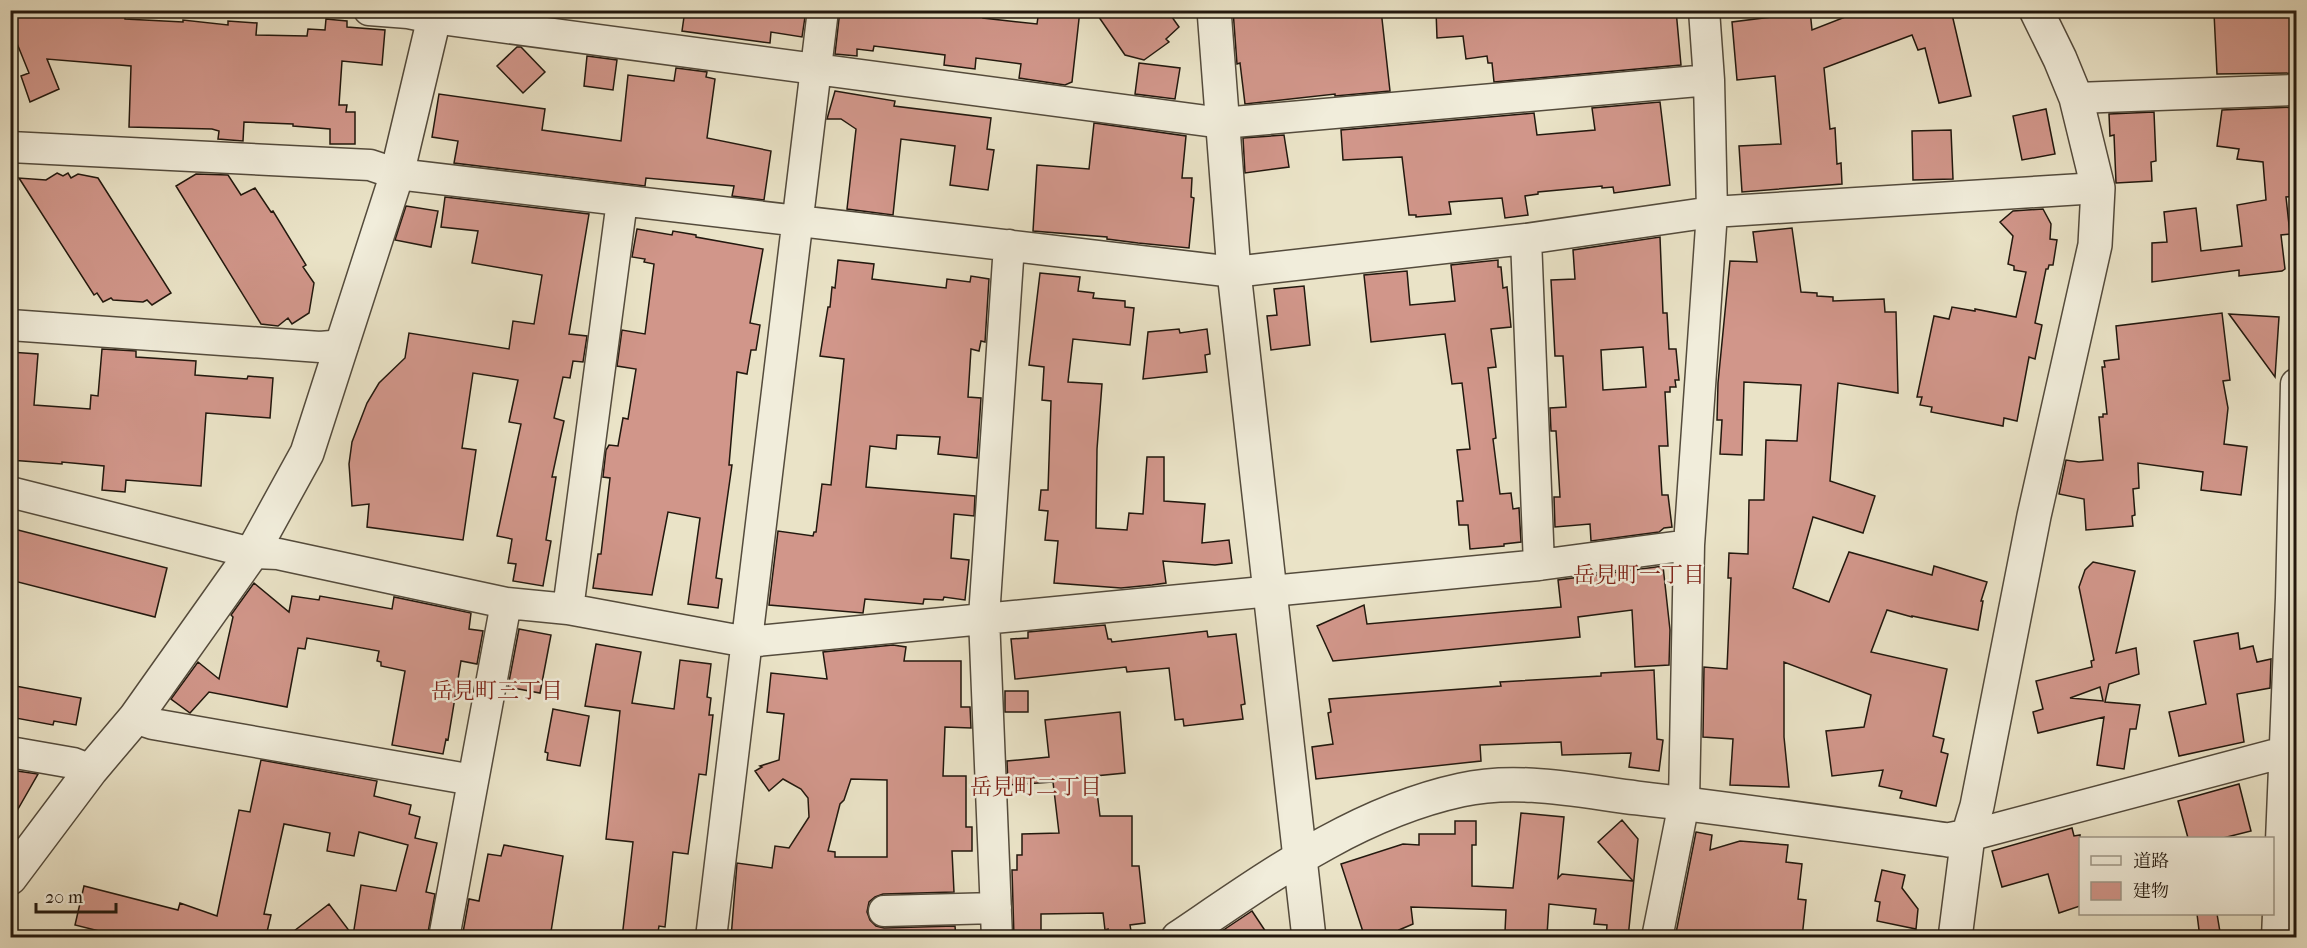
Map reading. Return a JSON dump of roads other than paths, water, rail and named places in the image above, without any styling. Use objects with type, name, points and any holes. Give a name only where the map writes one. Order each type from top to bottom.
[{"type":"street","points":[[369,10],[434,14],[816,69],[1222,123],[1709,80]]},
{"type":"street","points":[[711,938],[823,10]]},
{"type":"street","points":[[1214,10],[1234,272],[1309,938]]},
{"type":"street","points":[[1657,938],[1684,803],[1689,545],[1712,212],[1709,80],[1704,10]]},
{"type":"street","points":[[1955,938],[1968,836],[1977,806],[2034,516],[2095,245],[2098,188],[2076,98],[2036,10]]},
{"type":"street","points":[[10,878],[91,770],[135,718],[252,553],[308,453],[397,174],[434,14]]},
{"type":"street","points":[[2076,98],[2296,90]]},
{"type":"street","points":[[10,147],[370,165],[397,174],[1234,272],[1526,239],[1712,212],[2098,188]]},
{"type":"street","points":[[568,609],[622,201]]},
{"type":"street","points":[[1526,239],[1539,565]]},
{"type":"street","points":[[997,938],[984,617],[1009,246]]},
{"type":"street","points":[[10,325],[320,347],[343,345]]},
{"type":"street","points":[[2277,938],[2290,751],[2296,384]]},
{"type":"street","points":[[10,492],[252,553],[278,554],[506,603],[568,609],[747,642],[984,617],[1539,565],[1689,545]]},
{"type":"street","points":[[444,938],[506,603]]},
{"type":"street","points":[[135,718],[165,726],[473,780]]},
{"type":"street","points":[[1178,938],[1300,856],[1385,813],[1463,789],[1527,784],[1684,803],[1947,840],[2290,751]]},
{"type":"street","points":[[10,752],[73,763],[91,770]]},
{"type":"street","points":[[884,911],[996,908]]},
{"type":"district","name":"岳見町一丁目","points":[[1639,574]]},
{"type":"district","name":"岳見町三丁目","points":[[497,690]]},
{"type":"district","name":"岳見町二丁目","points":[[1036,786]]}]
